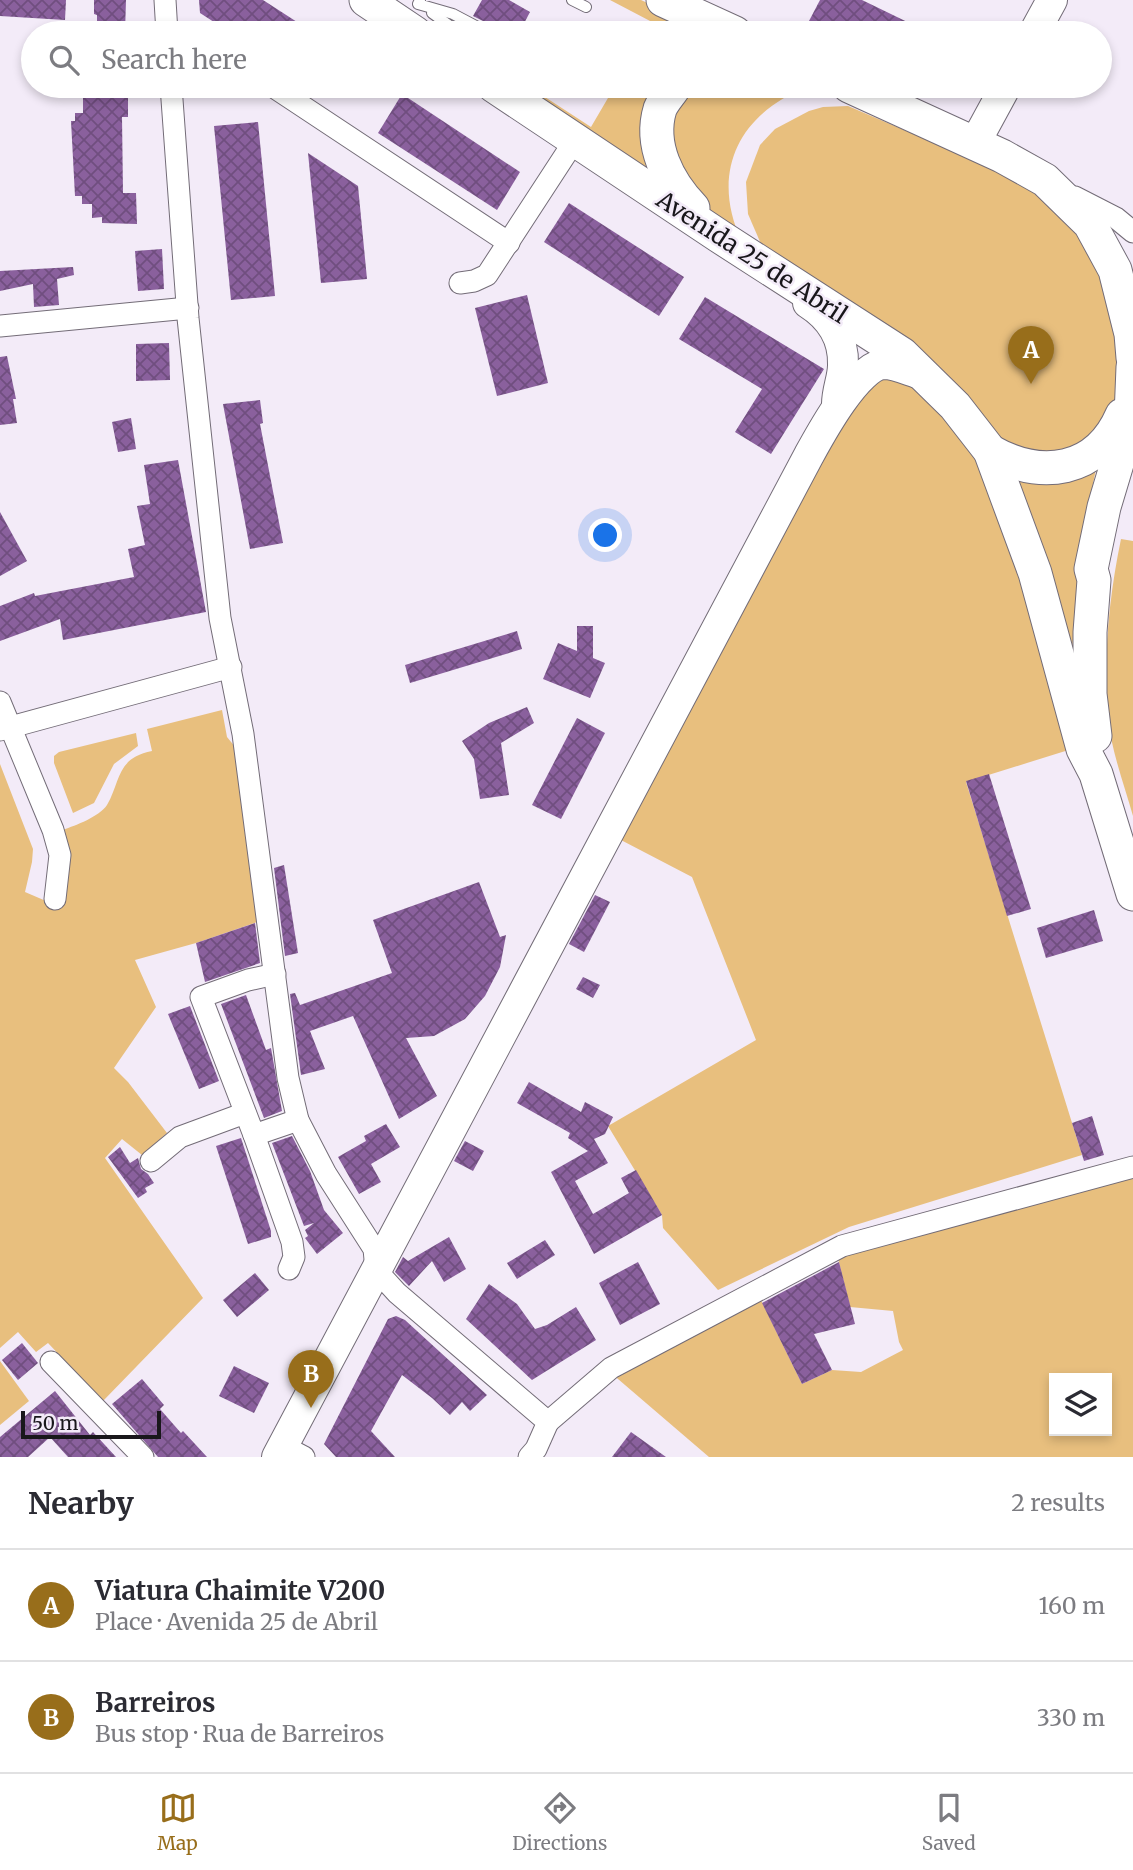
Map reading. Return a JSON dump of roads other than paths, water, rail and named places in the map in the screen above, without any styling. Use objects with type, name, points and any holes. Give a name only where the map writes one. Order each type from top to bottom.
[{"type":"main road","points":[[366,0],[416,9]]},
{"type":"main road","points":[[663,0],[709,21]]},
{"type":"main road","points":[[1041,21],[1052,0]]},
{"type":"main road","name":"Avenida 25 de Abril","points":[[515,98],[719,236],[902,354],[955,406],[990,451],[1035,573],[1083,749],[1096,774],[1133,894]]},
{"type":"main road","points":[[667,98],[660,108],[657,139],[664,170],[684,198],[719,236]]},
{"type":"main road","name":"Avenida 25 de Abril","points":[[876,98],[975,143],[1045,180],[1090,224],[1115,270],[1131,334],[1131,417],[1104,507],[1091,569],[1094,580],[1090,632],[1090,694],[1096,774]]},
{"type":"main road","points":[[975,143],[999,98]]},
{"type":"main road","points":[[767,265],[794,295],[818,310],[833,326],[840,343],[843,365],[837,405]]},
{"type":"main road","points":[[288,1453],[376,1270],[837,405],[846,398],[863,373],[872,367],[885,364],[921,374]]},
{"type":"main road","name":"Avenida 25 de Abril","points":[[990,451],[1006,460],[1035,467],[1079,463],[1092,456],[1106,444],[1117,427],[1132,372]]},
{"type":"main road","points":[[1094,580],[1102,570],[1116,509],[1133,462]]},
{"type":"street","points":[[165,0],[166,21]]},
{"type":"street","points":[[172,98],[188,308],[220,618],[243,734],[288,1078],[299,1119],[326,1174],[374,1249],[376,1270],[397,1293],[548,1422]]},
{"type":"street","points":[[290,98],[509,243]]},
{"type":"street","points":[[460,283],[487,275],[575,140]]},
{"type":"street","points":[[1045,180],[1116,218],[1133,232]]},
{"type":"street","points":[[0,326],[188,308]]},
{"type":"street","points":[[5,728],[231,667]]},
{"type":"street","points":[[0,702],[5,728],[52,830],[60,855],[55,899]]},
{"type":"street","points":[[275,974],[248,980],[201,997],[292,1242],[295,1257],[289,1269]]},
{"type":"street","points":[[151,1161],[180,1137],[244,1113]]},
{"type":"street","points":[[254,1135],[299,1119]]},
{"type":"street","points":[[529,1457],[536,1449],[548,1422],[611,1368],[842,1246],[1133,1167]]},
{"type":"street","points":[[51,1362],[143,1457]]},
{"type":"lane","points":[[572,0],[586,7]]},
{"type":"lane","points":[[416,9],[445,21]]},
{"type":"lane","points":[[416,9],[453,14],[466,21]]},
{"type":"place","name":"Viatura Chaimite V200","points":[[1031,384]]},
{"type":"place","name":"Barreiros","points":[[311,1408]]}]
